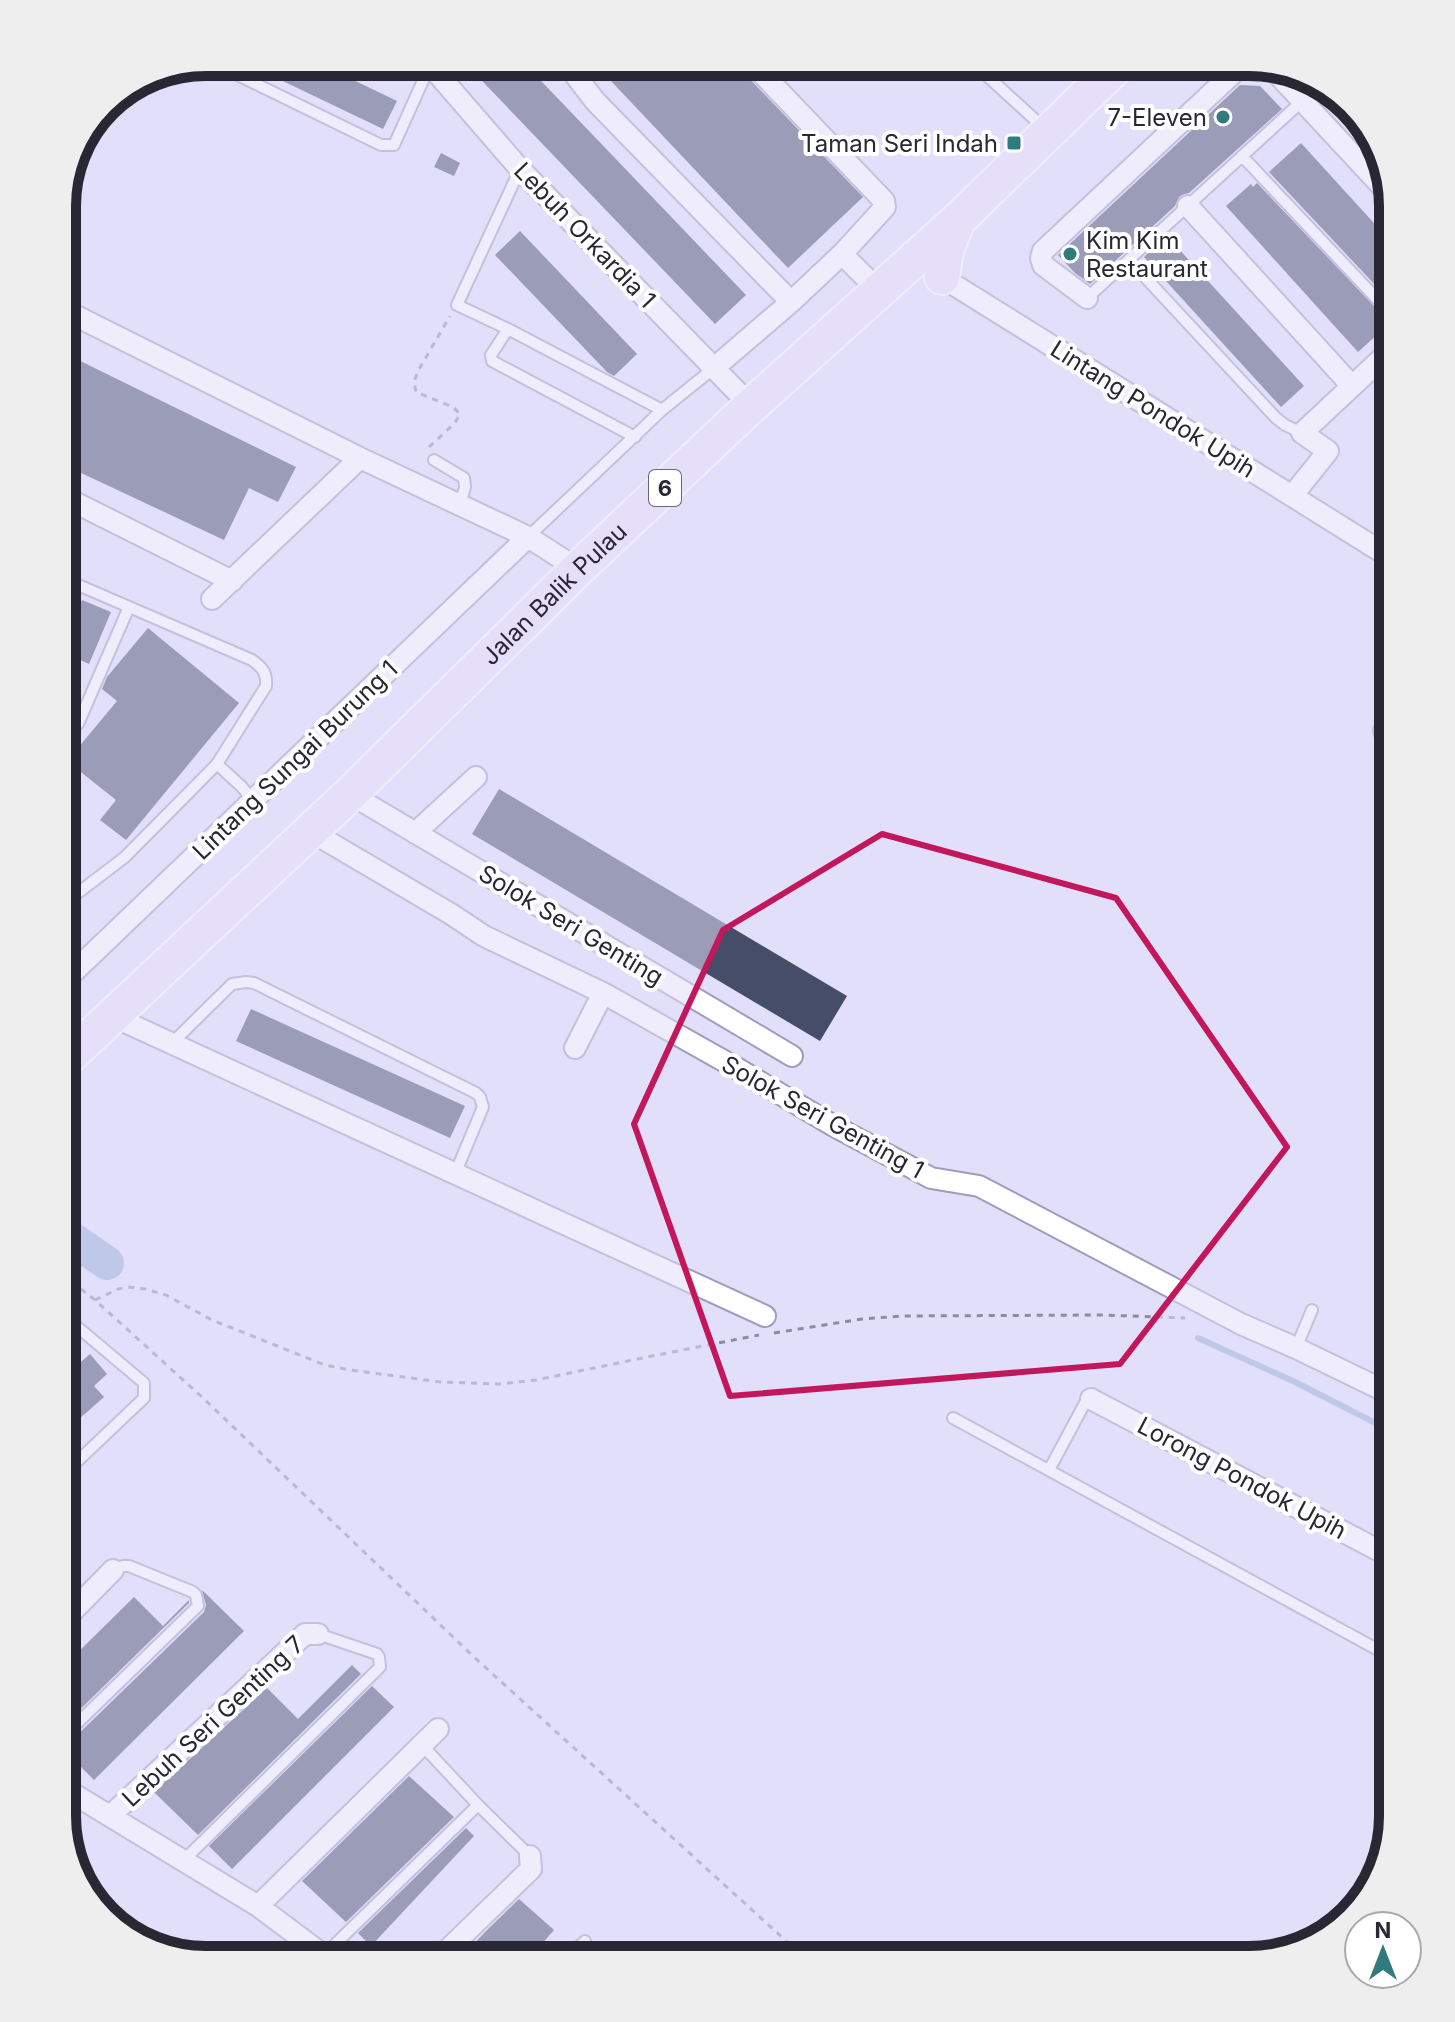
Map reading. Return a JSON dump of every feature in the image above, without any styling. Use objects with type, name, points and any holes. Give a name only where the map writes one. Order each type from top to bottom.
[{"type":"main road","name":"Jalan Balik Pulau","points":[[76,1050],[350,794],[578,569],[751,406],[958,220],[1102,76]]},
{"type":"main road","points":[[942,277],[946,250],[958,220]]},
{"type":"street","name":"Lebuh Orkardia 1","points":[[439,76],[520,169],[751,406]]},
{"type":"street","points":[[576,76],[595,101],[791,302]]},
{"type":"street","points":[[714,368],[842,254],[885,207],[884,201],[764,76]]},
{"type":"street","points":[[1087,298],[1043,265],[1043,251],[1230,76]]},
{"type":"street","points":[[1283,80],[1376,180]]},
{"type":"street","points":[[1188,206],[1352,386]]},
{"type":"street","points":[[842,254],[879,291]]},
{"type":"street","name":"Lintang Pondok Upih","points":[[913,260],[1379,550]]},
{"type":"street","points":[[76,316],[360,458],[528,537],[578,569]]},
{"type":"street","points":[[1292,496],[1328,451],[1302,433],[1379,361]]},
{"type":"street","points":[[212,599],[360,458]]},
{"type":"street","points":[[76,503],[232,581]]},
{"type":"street","name":"Lintang Sungai Burung 1","points":[[76,970],[528,537]]},
{"type":"street","points":[[415,833],[476,777]]},
{"type":"street","name":"Solok Seri Genting","points":[[350,794],[792,1056]]},
{"type":"street","name":"Solok Seri Genting 1","points":[[310,831],[484,936],[603,993],[931,1178],[979,1186],[1241,1324],[1379,1388]]},
{"type":"street","points":[[575,1048],[603,993]]},
{"type":"street","points":[[112,1016],[455,1174],[767,1328]]},
{"type":"street","name":"Lorong Pondok Upih","points":[[1091,1399],[1379,1551]]},
{"type":"street","points":[[76,1608],[113,1570]]},
{"type":"street","name":"Lebuh Seri Genting 7","points":[[110,1816],[305,1634],[318,1634]]},
{"type":"street","points":[[258,1906],[438,1729]]},
{"type":"street","points":[[76,1795],[258,1906],[311,1946]]},
{"type":"street","points":[[451,1946],[531,1869],[530,1856]]},
{"type":"lane","points":[[240,76],[381,145],[394,145],[423,76]]},
{"type":"lane","points":[[987,76],[1048,132]]},
{"type":"lane","points":[[1087,298],[1312,92]]},
{"type":"lane","points":[[1242,156],[1379,301]]},
{"type":"lane","points":[[520,169],[457,305],[662,410]]},
{"type":"lane","points":[[1129,260],[1276,418],[1302,433]]},
{"type":"lane","points":[[508,329],[491,355],[492,361],[635,437]]},
{"type":"lane","points":[[528,537],[662,410],[714,368]]},
{"type":"lane","points":[[434,460],[464,478],[460,505]]},
{"type":"lane","points":[[76,584],[252,660],[262,667],[267,676],[266,686],[217,764],[125,857],[76,894]]},
{"type":"lane","points":[[78,724],[129,607]]},
{"type":"lane","points":[[217,764],[253,801]]},
{"type":"lane","points":[[171,1044],[232,984],[254,983],[476,1093],[483,1107],[455,1174]]},
{"type":"lane","points":[[1296,1348],[1312,1310]]},
{"type":"lane","points":[[76,1326],[144,1383],[145,1393],[144,1398],[76,1463]]},
{"type":"lane","points":[[1049,1470],[1086,1401],[1091,1399]]},
{"type":"lane","points":[[953,1418],[1379,1650]]},
{"type":"lane","points":[[76,1724],[198,1606],[193,1592],[129,1566],[113,1570]]},
{"type":"lane","points":[[184,1860],[380,1667],[377,1654],[318,1634]]},
{"type":"lane","points":[[422,1745],[530,1856]]},
{"type":"lane","points":[[339,1946],[478,1805]]},
{"type":"lane","points":[[580,1946],[585,1941]]},
{"type":"path","points":[[434,460],[428,448],[455,423],[460,414],[453,407],[416,392],[414,382],[457,305]]},
{"type":"path","points":[[76,1285],[203,1398],[474,1657],[792,1946]]},
{"type":"path","points":[[95,1300],[118,1289],[145,1289],[166,1295],[212,1320],[325,1365],[441,1382],[499,1384],[536,1380],[647,1357],[767,1328],[862,1319],[1103,1315],[1196,1319]]},
{"type":"highlighted area","points":[[882,834],[1116,898],[1287,1147],[1120,1364],[730,1396],[634,1124],[723,930]]},
{"type":"building","points":[[272,76],[345,76],[397,101],[383,129]]},
{"type":"building","points":[[477,76],[536,76],[746,295],[715,324]]},
{"type":"building","points":[[606,76],[747,76],[863,197],[788,268]]},
{"type":"building","points":[[1240,85],[1260,86],[1282,109],[1189,193],[1179,197],[1175,206],[1090,284],[1075,273],[1058,255]]},
{"type":"building","points":[[1301,143],[1379,229],[1379,289],[1269,172]]},
{"type":"building","points":[[441,153],[460,163],[454,176],[434,167]]},
{"type":"building","points":[[1257,183],[1379,311],[1379,333],[1358,352],[1226,206],[1251,184],[1253,187]]},
{"type":"building","points":[[520,231],[637,354],[614,376],[495,255]]},
{"type":"building","points":[[1167,236],[1304,386],[1281,407],[1144,257]]},
{"type":"building","points":[[76,359],[296,467],[278,502],[249,488],[224,540],[76,471]]},
{"type":"building","points":[[82,600],[111,612],[89,664],[76,658],[76,614]]},
{"type":"building","points":[[148,628],[239,703],[126,840],[100,820],[116,800],[76,768],[76,750],[117,701],[102,689],[107,677]]},
{"type":"building","points":[[499,789],[847,996],[820,1041],[472,834]]},
{"type":"building","points":[[251,1009],[465,1106],[450,1138],[236,1041]]},
{"type":"building","points":[[90,1354],[107,1374],[94,1386],[104,1397],[76,1422],[76,1366]]},
{"type":"building","points":[[202,1590],[244,1631],[94,1780],[76,1762],[76,1736],[204,1612],[206,1605]]},
{"type":"building","points":[[134,1597],[163,1626],[189,1600],[76,1713],[76,1654]]},
{"type":"building","points":[[352,1665],[361,1674],[198,1835],[154,1792],[267,1688],[298,1719]]},
{"type":"building","points":[[372,1686],[394,1707],[232,1869],[209,1846]]},
{"type":"building","points":[[409,1776],[454,1817],[346,1922],[302,1881]]},
{"type":"building","points":[[466,1828],[474,1836],[371,1946],[358,1933]]},
{"type":"building","points":[[519,1899],[554,1930],[540,1946],[472,1946]]},
{"type":"waterway","points":[[76,1242],[107,1263]]},
{"type":"waterway","points":[[1198,1338],[1379,1425]]},
{"type":"place","name":"7-Eleven","points":[[1223,117]]},
{"type":"place","name":"Taman Seri Indah","points":[[1014,143]]},
{"type":"place","name":"Kim Kim Restaurant","points":[[1070,254]]}]
